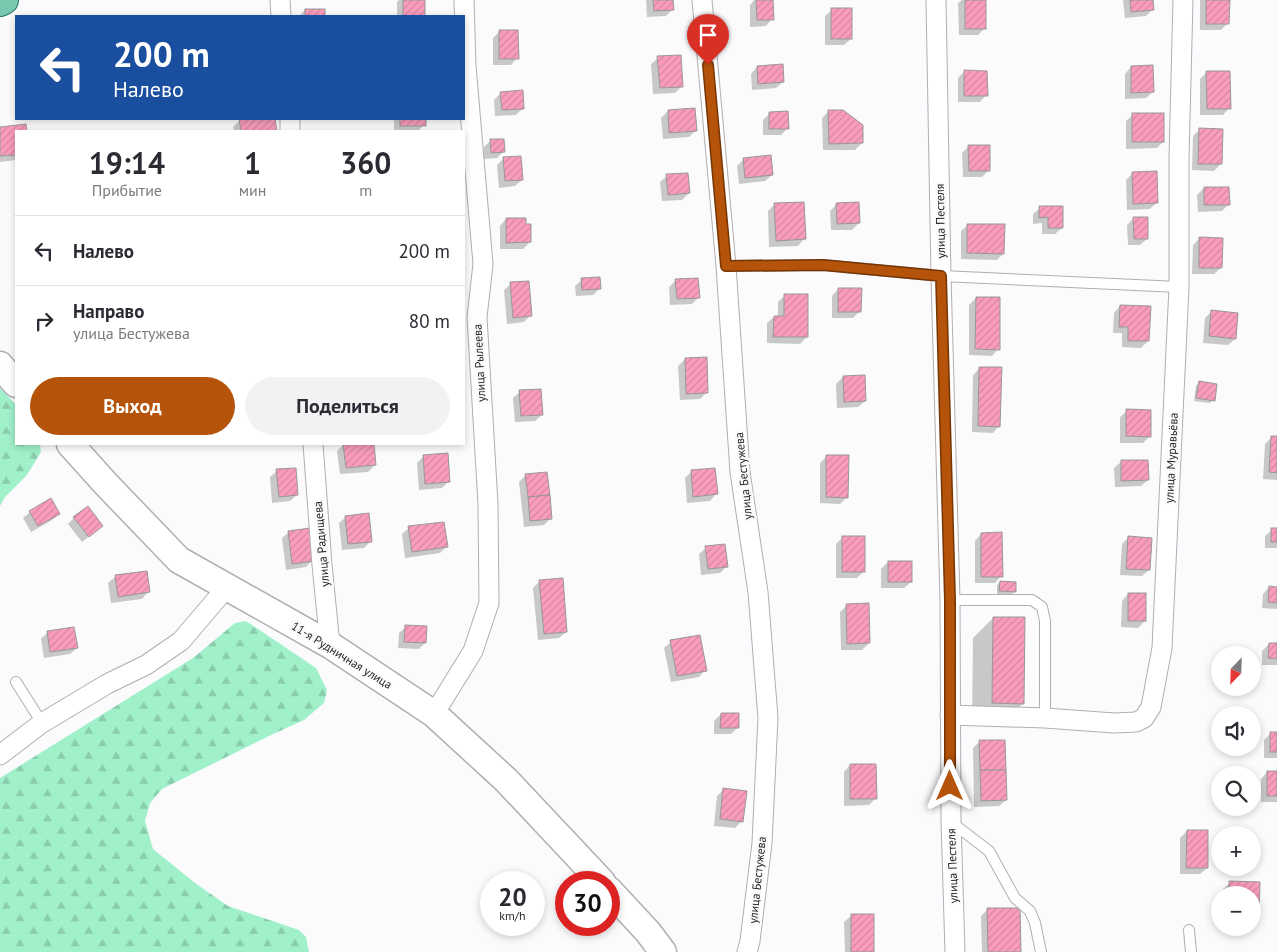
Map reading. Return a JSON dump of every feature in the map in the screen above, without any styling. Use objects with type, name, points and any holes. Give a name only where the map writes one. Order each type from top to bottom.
[{"type":"main road","points":[[0,2],[4,0]]},
{"type":"main road","points":[[0,365],[15,383]]},
{"type":"main road","name":"11-я Рудничная улица","points":[[71,445],[179,560],[330,645],[434,714],[506,780],[592,871]]},
{"type":"main road","points":[[620,902],[648,932],[663,952]]},
{"type":"street","points":[[280,0],[281,15]]},
{"type":"street","name":"улица Рылеева","points":[[464,0],[464,15]]},
{"type":"street","name":"улица Бестужева","points":[[702,0],[726,266],[740,472],[758,592],[768,718],[762,843],[747,952]]},
{"type":"street","name":"улица Пестеля","points":[[936,0],[950,600],[950,821],[955,952]]},
{"type":"street","name":"улица Муравьёва","points":[[950,715],[1045,718],[1114,724],[1136,722],[1144,718],[1151,707],[1162,648],[1179,287],[1183,0]]},
{"type":"street","name":"улица Рылеева","points":[[434,714],[473,651],[490,603],[488,504],[477,317],[483,264],[466,66],[465,33]]},
{"type":"street","name":"улица Радищева","points":[[313,445],[330,645]]},
{"type":"street","points":[[0,755],[42,723],[107,684],[146,665],[181,641],[228,587]]},
{"type":"lane","points":[[726,266],[823,265],[941,276],[1179,287]]},
{"type":"lane","points":[[950,600],[1032,600],[1042,607],[1045,621],[1045,718]]},
{"type":"lane","points":[[16,682],[42,723]]},
{"type":"lane","points":[[950,821],[989,851],[1016,898],[1030,912],[1035,923],[1041,952]]},
{"type":"lane","points":[[1188,930],[1191,952]]},
{"type":"green space","points":[[0,388],[15,404],[15,445],[40,445],[41,452],[27,475],[5,497],[0,506]]},
{"type":"green space","points":[[246,621],[316,668],[327,690],[324,703],[304,720],[162,789],[150,803],[145,821],[153,849],[195,883],[228,906],[299,930],[306,937],[309,952],[0,952],[0,778],[193,658],[235,623]]},
{"type":"building","points":[[403,0],[425,0],[425,15],[403,15]]},
{"type":"building","points":[[653,0],[673,0],[674,10],[654,11]]},
{"type":"building","points":[[756,0],[773,0],[774,20],[757,20]]},
{"type":"building","points":[[965,0],[986,0],[986,29],[965,29]]},
{"type":"building","points":[[1130,0],[1153,0],[1154,10],[1131,12]]},
{"type":"building","points":[[1206,0],[1230,0],[1229,24],[1206,24]]},
{"type":"building","points":[[831,8],[852,8],[852,39],[831,39]]},
{"type":"building","points":[[305,9],[325,9],[325,15],[305,15]]},
{"type":"building","points":[[499,30],[518,30],[519,59],[499,59]]},
{"type":"building","points":[[681,55],[683,87],[660,88],[657,56]]},
{"type":"building","points":[[783,64],[784,82],[758,84],[757,66]]},
{"type":"building","points":[[1153,65],[1154,92],[1131,93],[1131,66]]},
{"type":"building","points":[[964,70],[987,71],[988,96],[964,96]]},
{"type":"building","points":[[1206,71],[1230,71],[1231,109],[1207,109]]},
{"type":"building","points":[[523,90],[524,109],[502,110],[500,92]]},
{"type":"building","points":[[695,108],[697,131],[669,133],[668,110]]},
{"type":"building","points":[[828,110],[843,110],[863,125],[863,143],[829,144]]},
{"type":"building","points":[[788,111],[789,129],[769,129],[769,112]]},
{"type":"building","points":[[1132,113],[1164,113],[1164,142],[1132,142]]},
{"type":"building","points":[[239,120],[275,120],[277,130],[241,130]]},
{"type":"building","points":[[400,120],[426,120],[426,126],[400,126]]},
{"type":"building","points":[[26,124],[27,130],[15,130],[15,155],[0,156],[0,127]]},
{"type":"building","points":[[1199,128],[1223,129],[1222,164],[1198,164]]},
{"type":"building","points":[[490,139],[504,139],[505,152],[491,153]]},
{"type":"building","points":[[968,145],[990,145],[990,171],[969,171]]},
{"type":"building","points":[[771,155],[773,175],[745,178],[743,158]]},
{"type":"building","points":[[521,156],[523,180],[505,181],[503,157]]},
{"type":"building","points":[[1157,171],[1158,203],[1133,204],[1132,172]]},
{"type":"building","points":[[688,173],[690,193],[668,195],[666,174]]},
{"type":"building","points":[[1204,187],[1229,187],[1230,205],[1204,205]]},
{"type":"building","points":[[804,202],[806,239],[776,241],[774,203]]},
{"type":"building","points":[[859,202],[860,223],[837,224],[836,203]]},
{"type":"building","points":[[1039,206],[1063,206],[1063,228],[1048,228],[1048,217],[1039,218]]},
{"type":"building","points":[[1133,217],[1148,217],[1148,239],[1134,239]]},
{"type":"building","points":[[506,218],[526,218],[526,224],[531,224],[531,242],[506,243]]},
{"type":"building","points":[[967,224],[1005,224],[1004,254],[967,253]]},
{"type":"building","points":[[1199,237],[1223,238],[1222,268],[1199,268]]},
{"type":"building","points":[[600,277],[601,289],[582,290],[581,278]]},
{"type":"building","points":[[698,278],[700,298],[677,299],[675,279]]},
{"type":"building","points":[[529,281],[532,316],[513,318],[510,282]]},
{"type":"building","points":[[838,288],[862,288],[861,312],[838,312]]},
{"type":"building","points":[[784,294],[808,294],[808,337],[773,337],[774,316],[784,316]]},
{"type":"building","points":[[976,297],[1000,297],[1000,350],[975,349]]},
{"type":"building","points":[[1120,305],[1151,306],[1149,341],[1128,341],[1128,327],[1119,327]]},
{"type":"building","points":[[1211,310],[1238,313],[1236,339],[1209,336]]},
{"type":"building","points":[[707,357],[708,393],[686,394],[685,358]]},
{"type":"building","points":[[979,367],[1002,367],[1000,427],[978,426]]},
{"type":"building","points":[[865,375],[866,401],[844,402],[843,376]]},
{"type":"building","points":[[1199,381],[1217,384],[1215,401],[1196,398]]},
{"type":"building","points":[[541,389],[543,415],[521,416],[519,390]]},
{"type":"building","points":[[1126,409],[1151,410],[1151,437],[1126,436]]},
{"type":"building","points":[[1271,436],[1277,436],[1277,473],[1269,472]]},
{"type":"building","points":[[343,445],[374,445],[376,465],[346,468]]},
{"type":"building","points":[[448,453],[450,482],[425,484],[423,455]]},
{"type":"building","points":[[826,455],[849,455],[848,498],[826,497]]},
{"type":"building","points":[[1121,460],[1148,460],[1149,480],[1121,481]]},
{"type":"building","points":[[296,468],[298,495],[279,497],[276,469]]},
{"type":"building","points":[[715,468],[718,494],[693,497],[691,470]]},
{"type":"building","points":[[547,472],[550,495],[528,497],[525,474]]},
{"type":"building","points":[[550,495],[552,519],[530,521],[528,497]]},
{"type":"building","points":[[51,498],[60,514],[38,526],[29,511]]},
{"type":"building","points":[[88,506],[103,526],[89,537],[73,517]]},
{"type":"building","points":[[369,513],[372,542],[348,544],[345,516]]},
{"type":"building","points":[[444,522],[448,547],[412,552],[408,526]]},
{"type":"building","points":[[310,528],[314,561],[292,564],[288,531]]},
{"type":"building","points":[[1271,528],[1277,528],[1277,542],[1271,542]]},
{"type":"building","points":[[1002,532],[1003,577],[981,577],[981,533]]},
{"type":"building","points":[[842,536],[865,536],[865,572],[842,572]]},
{"type":"building","points":[[1128,536],[1152,538],[1150,570],[1126,569]]},
{"type":"building","points":[[725,544],[728,567],[708,569],[705,546]]},
{"type":"building","points":[[888,561],[912,561],[912,582],[888,582]]},
{"type":"building","points":[[147,571],[150,592],[118,597],[115,575]]},
{"type":"building","points":[[563,578],[567,632],[544,634],[539,580]]},
{"type":"building","points":[[1000,581],[1016,582],[1016,592],[999,591]]},
{"type":"building","points":[[1269,586],[1277,587],[1277,603],[1268,602]]},
{"type":"building","points":[[1128,593],[1146,593],[1146,621],[1128,621]]},
{"type":"building","points":[[869,603],[870,643],[847,644],[846,604]]},
{"type":"building","points":[[993,617],[1025,617],[1024,704],[992,703]]},
{"type":"building","points":[[405,625],[427,626],[426,643],[404,642]]},
{"type":"building","points":[[74,627],[78,648],[50,652],[47,631]]},
{"type":"building","points":[[700,635],[707,671],[677,676],[670,640]]},
{"type":"building","points":[[1269,643],[1277,643],[1277,659],[1268,658]]},
{"type":"building","points":[[721,713],[739,713],[739,728],[720,728]]},
{"type":"building","points":[[1270,732],[1277,732],[1277,752],[1270,752]]},
{"type":"building","points":[[979,740],[1005,740],[1006,770],[980,770]]},
{"type":"building","points":[[850,764],[876,764],[877,799],[850,799]]},
{"type":"building","points":[[980,770],[1006,770],[1007,800],[981,801]]},
{"type":"building","points":[[1267,771],[1277,771],[1277,796],[1267,796]]},
{"type":"building","points":[[723,788],[747,791],[743,822],[720,819]]},
{"type":"building","points":[[1187,830],[1208,830],[1208,868],[1186,868]]},
{"type":"building","points":[[1229,881],[1260,882],[1260,886],[1229,886]]},
{"type":"building","points":[[987,908],[1020,908],[1021,952],[988,952]]},
{"type":"building","points":[[851,914],[874,914],[874,952],[851,952]]},
{"type":"route","points":[[708,65],[726,266],[823,265],[941,276],[950,600],[950,786]]}]
